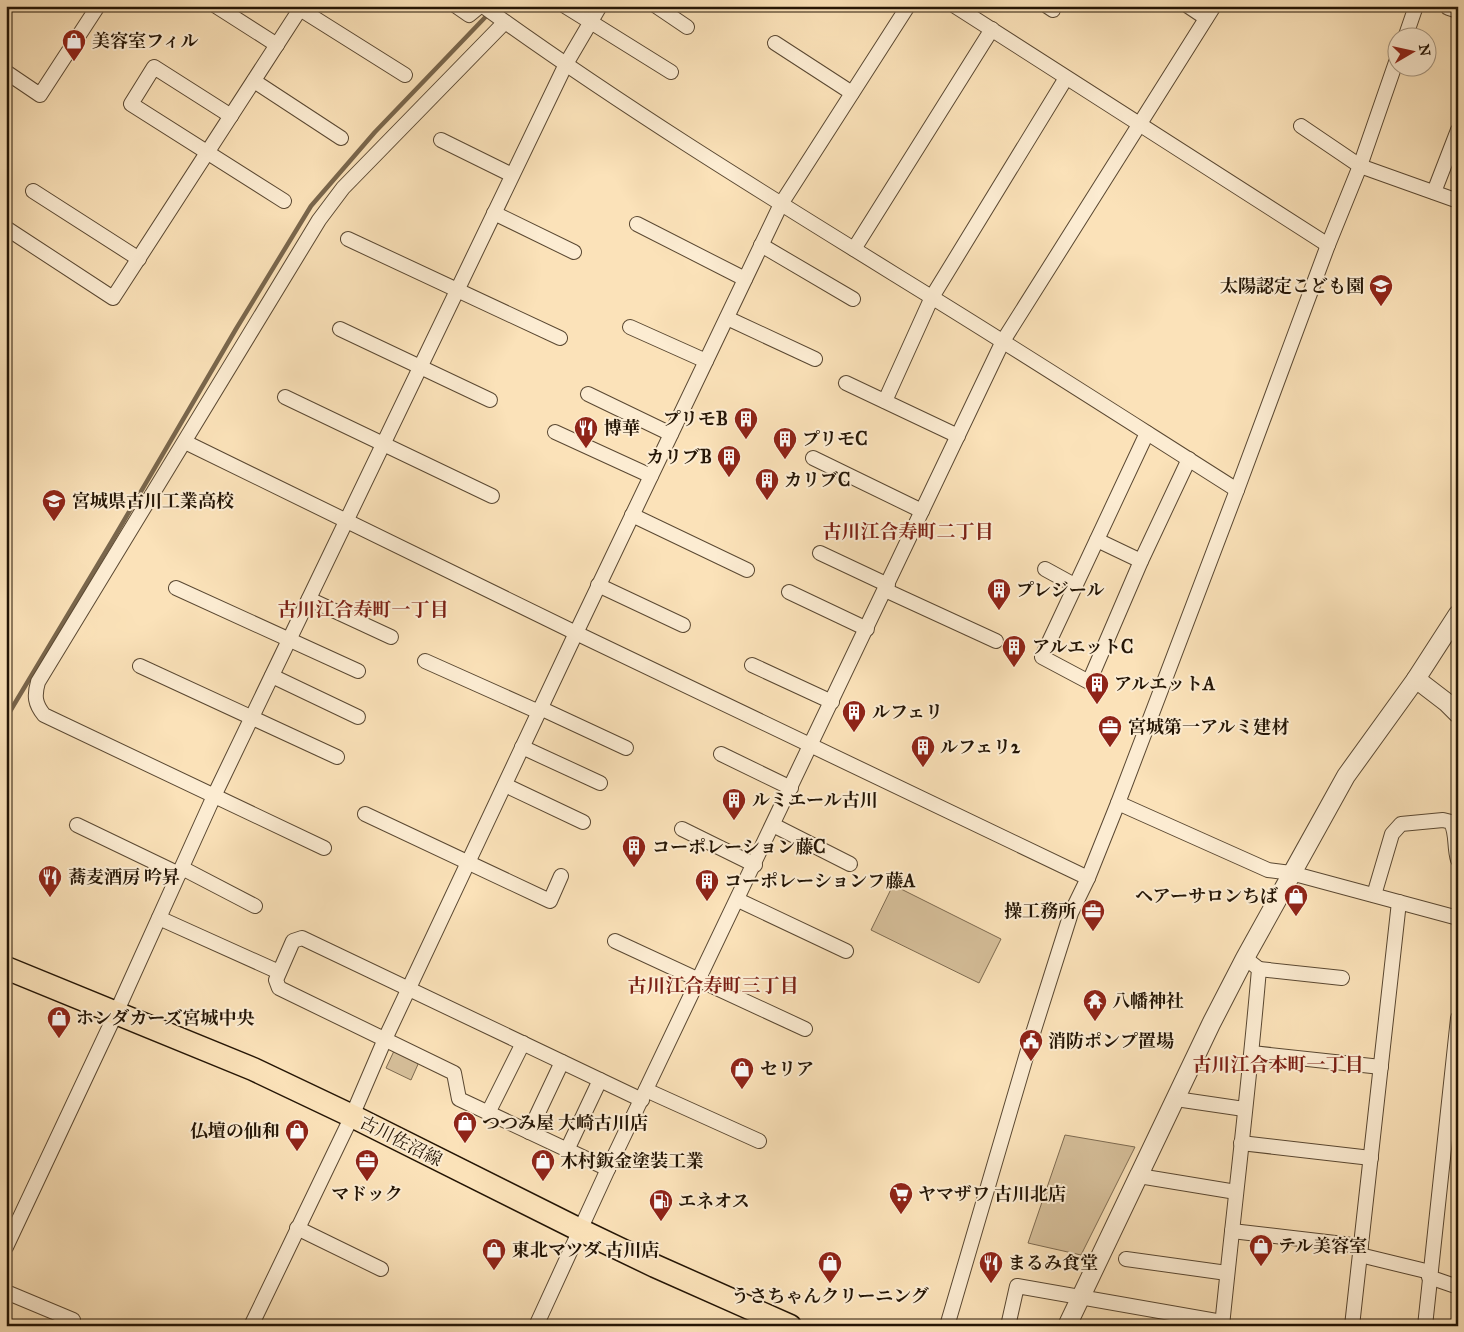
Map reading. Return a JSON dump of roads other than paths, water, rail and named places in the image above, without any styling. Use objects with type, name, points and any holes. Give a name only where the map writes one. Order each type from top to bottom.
[{"type":"main road","name":"古川佐沼線","points":[[6,968],[228,1058],[352,1116],[655,1266],[790,1326]]},
{"type":"street","points":[[6,72],[40,95],[98,6]]},
{"type":"street","points":[[216,6],[277,45]]},
{"type":"street","points":[[456,6],[469,15],[482,6],[566,64],[781,204],[1003,341],[1238,490]]},
{"type":"street","points":[[566,6],[671,72]]},
{"type":"street","points":[[7,1244],[116,1013],[214,796],[566,64],[600,6]]},
{"type":"street","points":[[656,6],[687,27]]},
{"type":"street","points":[[251,1326],[352,1116],[409,989],[598,585],[781,204],[908,6]]},
{"type":"street","points":[[955,6],[1328,245]]},
{"type":"street","points":[[1188,6],[1206,18]]},
{"type":"street","points":[[536,1326],[608,1169],[738,900],[1003,341],[1214,6]]},
{"type":"street","points":[[1408,28],[1416,6]]},
{"type":"street","points":[[1449,6],[1458,9]]},
{"type":"street","points":[[6,228],[113,298],[301,8],[405,76]]},
{"type":"street","points":[[324,848],[44,715],[37,706],[35,692],[38,682],[318,220],[343,188],[502,20]]},
{"type":"street","points":[[854,249],[992,30]]},
{"type":"street","points":[[775,43],[852,93]]},
{"type":"street","points":[[231,116],[154,67],[131,104],[284,201]]},
{"type":"street","points":[[885,401],[932,297],[1066,78]]},
{"type":"street","points":[[947,1326],[1036,1023],[1071,913],[1088,878],[1118,803],[1238,490],[1328,245],[1360,166],[1390,78]]},
{"type":"street","points":[[254,80],[341,138]]},
{"type":"street","points":[[1301,126],[1360,166],[1458,201]]},
{"type":"street","points":[[1434,192],[1458,130]]},
{"type":"street","points":[[441,140],[512,175]]},
{"type":"street","points":[[33,191],[138,259]]},
{"type":"street","points":[[494,213],[574,252]]},
{"type":"street","points":[[637,224],[745,279]]},
{"type":"street","points":[[348,239],[560,338]]},
{"type":"street","points":[[762,245],[853,299]]},
{"type":"street","points":[[727,318],[815,359]]},
{"type":"street","points":[[630,327],[706,361]]},
{"type":"street","points":[[340,329],[490,400]]},
{"type":"street","points":[[846,383],[958,436]]},
{"type":"street","points":[[588,394],[671,434]]},
{"type":"street","points":[[285,397],[492,496]]},
{"type":"street","points":[[555,432],[651,476]]},
{"type":"street","points":[[1147,433],[1042,657],[1089,682],[1141,561],[1189,459]]},
{"type":"street","points":[[184,442],[576,633],[1088,878]]},
{"type":"street","points":[[813,458],[922,512]]},
{"type":"street","points":[[632,515],[747,570]]},
{"type":"street","points":[[1097,540],[1141,561]]},
{"type":"street","points":[[820,553],[996,641]]},
{"type":"street","points":[[1045,569],[1076,586]]},
{"type":"street","points":[[598,585],[683,625]]},
{"type":"street","points":[[176,588],[358,671]]},
{"type":"street","points":[[789,592],[867,629]]},
{"type":"street","points":[[309,599],[391,637]]},
{"type":"street","points":[[1067,1326],[1245,958],[1291,873],[1346,776],[1416,680],[1458,614]]},
{"type":"street","points":[[425,660],[626,748]]},
{"type":"street","points":[[752,665],[832,702]]},
{"type":"street","points":[[140,666],[338,757]]},
{"type":"street","points":[[272,676],[358,716]]},
{"type":"street","points":[[1416,680],[1446,702],[1458,714]]},
{"type":"street","points":[[522,747],[600,783]]},
{"type":"street","points":[[721,754],[791,788]]},
{"type":"street","points":[[505,785],[583,822]]},
{"type":"street","points":[[1118,803],[1268,870],[1291,873],[1458,918]]},
{"type":"street","points":[[365,814],[550,900],[561,876]]},
{"type":"street","points":[[1374,895],[1392,834],[1401,824],[1443,820],[1451,822],[1454,829],[1454,849],[1458,860]]},
{"type":"street","points":[[77,825],[255,906]]},
{"type":"street","points":[[773,825],[850,864]]},
{"type":"street","points":[[682,829],[754,865]]},
{"type":"street","points":[[738,900],[846,951]]},
{"type":"street","points":[[1352,1326],[1399,902]]},
{"type":"street","points":[[159,918],[279,972]]},
{"type":"street","points":[[608,1169],[459,1099],[454,1072],[279,988],[276,980],[293,941],[302,938],[600,1080],[644,1095],[759,1141]]},
{"type":"street","points":[[616,941],[805,1029]]},
{"type":"street","points":[[1245,958],[1259,969],[1342,978]]},
{"type":"street","points":[[1008,1326],[1017,1286],[1222,1324],[1244,1109],[1252,1053],[1259,969]]},
{"type":"street","points":[[1425,1326],[1458,1018]]},
{"type":"street","points":[[488,1113],[523,1043]]},
{"type":"street","points":[[1252,1053],[1381,1068]]},
{"type":"street","points":[[529,1132],[562,1062]]},
{"type":"street","points":[[567,1150],[600,1080]]},
{"type":"street","points":[[1176,1099],[1244,1109]]},
{"type":"street","points":[[1241,1143],[1371,1158]]},
{"type":"street","points":[[1139,1176],[1236,1192]]},
{"type":"street","points":[[297,1228],[381,1269]]},
{"type":"street","points":[[1232,1231],[1360,1250],[1458,1287]]},
{"type":"street","points":[[1126,1259],[1227,1273]]},
{"type":"street","points":[[6,1292],[73,1320]]},
{"type":"waterway","points":[[6,718],[311,206],[375,132],[496,6]]},
{"type":"place","name":"美容室フィル","points":[[74,62]]},
{"type":"place","name":"太陽認定こども園","points":[[1381,307]]},
{"type":"place","name":"プリモB","points":[[746,440]]},
{"type":"place","name":"博華","points":[[586,449]]},
{"type":"place","name":"プリモC","points":[[785,460]]},
{"type":"place","name":"カリブB","points":[[729,478]]},
{"type":"place","name":"カリブC","points":[[767,501]]},
{"type":"place","name":"宮城県古川工業高校","points":[[54,522]]},
{"type":"place","name":"プレジール","points":[[999,611]]},
{"type":"place","name":"アルエットC","points":[[1014,668]]},
{"type":"place","name":"アルエットA","points":[[1097,705]]},
{"type":"place","name":"ルフェリ","points":[[854,733]]},
{"type":"place","name":"宮城第一アルミ建材","points":[[1110,748]]},
{"type":"place","name":"ルフェリ2","points":[[923,768]]},
{"type":"place","name":"ルミエール古川","points":[[734,821]]},
{"type":"place","name":"コーポレーション藤C","points":[[634,868]]},
{"type":"place","name":"蕎麦酒房 吟昇","points":[[50,898]]},
{"type":"place","name":"コーポレーションフ藤A","points":[[707,902]]},
{"type":"place","name":"ヘアーサロンちば","points":[[1296,917]]},
{"type":"place","name":"操工務所","points":[[1093,932]]},
{"type":"place","name":"八幡神社","points":[[1095,1022]]},
{"type":"place","name":"ホンダカーズ宮城中央","points":[[59,1039]]},
{"type":"place","name":"消防ポンプ置場","points":[[1031,1062]]},
{"type":"place","name":"セリア","points":[[742,1090]]},
{"type":"place","name":"つつみ屋 大崎古川店","points":[[465,1144]]},
{"type":"place","name":"仏壇の仙和","points":[[297,1152]]},
{"type":"place","name":"マドック","points":[[367,1182]]},
{"type":"place","name":"木村鈑金塗装工業","points":[[543,1182]]},
{"type":"place","name":"ヤマザワ 古川北店","points":[[901,1215]]},
{"type":"place","name":"エネオス","points":[[661,1222]]},
{"type":"place","name":"テル美容室","points":[[1261,1267]]},
{"type":"place","name":"東北マツダ 古川店","points":[[494,1271]]},
{"type":"place","name":"うさちゃんクリーニング","points":[[830,1284]]},
{"type":"place","name":"まるみ食堂","points":[[991,1284]]},
{"type":"district","name":"古川江合寿町二丁目","points":[[908,531]]},
{"type":"district","name":"古川江合寿町一丁目","points":[[363,609]]},
{"type":"district","name":"古川江合寿町三丁目","points":[[713,985]]},
{"type":"district","name":"古川江合本町一丁目","points":[[1278,1064]]}]
